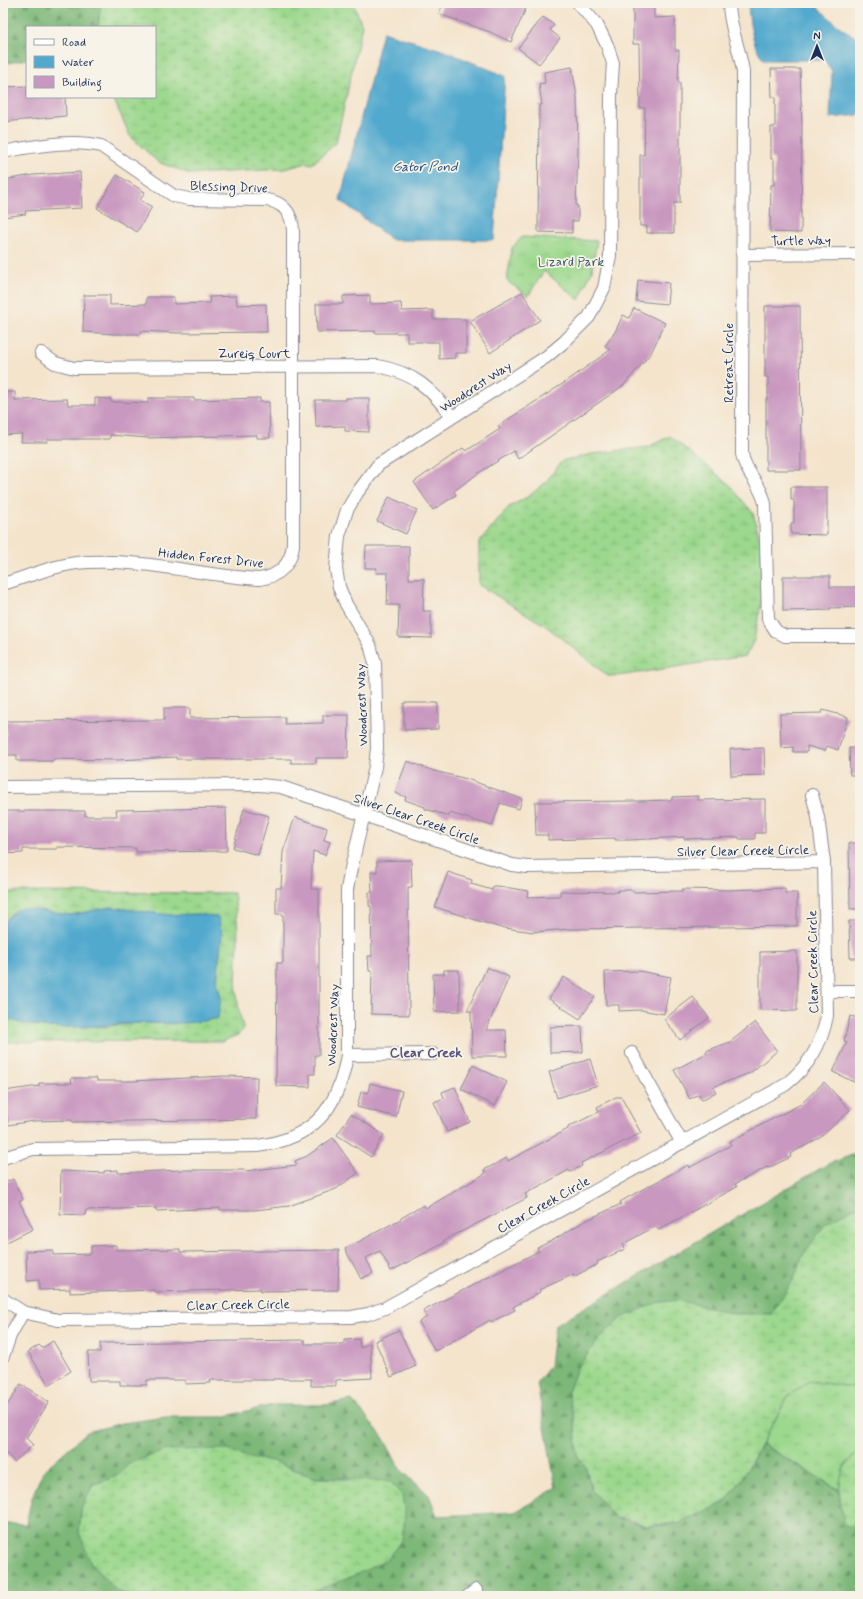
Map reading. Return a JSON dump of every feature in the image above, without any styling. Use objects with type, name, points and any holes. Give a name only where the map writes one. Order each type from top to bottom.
[{"type":"street","name":"Woodcrest Way","points":[[3,1158],[33,1149],[258,1146],[275,1144],[288,1140],[304,1131],[319,1119],[330,1105],[344,1078],[347,1055],[347,890],[376,767],[376,682],[375,663],[370,645],[346,604],[339,587],[336,569],[336,551],[339,536],[347,510],[357,493],[378,465],[546,357],[564,342],[589,317],[604,288],[610,256],[611,94],[613,64],[607,44],[597,25],[578,3]]},
{"type":"street","name":"Retreat Circle","points":[[729,3],[730,18],[741,57],[743,72],[742,454],[745,466],[763,495],[765,504],[768,619],[776,631],[790,637],[860,636]]},
{"type":"street","name":"Blessing Drive","points":[[3,152],[42,146],[94,144],[107,149],[174,196],[189,199],[266,200],[282,206],[292,219],[293,230],[293,366]]},
{"type":"street","name":"Turtle Way","points":[[742,255],[860,254]]},
{"type":"street","name":"Zureiq Court","points":[[41,353],[55,363],[74,368],[364,365],[392,369],[417,380],[429,388],[452,417]]},
{"type":"street","name":"Hidden Forest Drive","points":[[3,584],[66,566],[88,562],[142,564],[254,578],[266,578],[279,572],[288,563],[293,545],[293,366]]},
{"type":"street","name":"Silver Clear Creek Circle","points":[[3,787],[260,785],[292,790],[512,865],[527,867],[824,862]]},
{"type":"street","name":"Clear Creek Circle","points":[[3,1299],[23,1312],[58,1320],[352,1317],[368,1314],[385,1308],[785,1085],[797,1076],[816,1051],[823,1036],[827,1016],[824,862],[818,817],[812,795]]},
{"type":"street","points":[[827,991],[860,991]]},
{"type":"street","points":[[632,1053],[682,1143]]},
{"type":"street","points":[[347,1055],[433,1054]]},
{"type":"street","points":[[3,1356],[10,1336],[23,1312]]},
{"type":"green space","points":[[3,3],[101,3],[98,26],[26,26],[26,59],[3,64]]},
{"type":"green space","points":[[101,3],[353,3],[362,25],[336,143],[312,164],[307,163],[284,169],[190,174],[158,162],[130,136],[114,100],[111,98],[156,98],[156,26],[98,26]]},
{"type":"green space","name":"Lizard Park","points":[[522,237],[597,241],[592,270],[579,300],[544,271],[528,296],[507,281],[512,248]]},
{"type":"green space","points":[[670,436],[729,484],[753,513],[762,546],[762,599],[754,640],[746,656],[618,676],[608,676],[546,626],[479,585],[479,543],[509,507],[529,496],[545,483],[562,461],[592,454],[648,447]]},
{"type":"green space","points":[[10,892],[234,893],[238,934],[237,995],[238,1006],[244,1029],[238,1035],[223,1041],[3,1042],[3,1015],[4,1017],[99,1027],[140,1023],[175,1024],[221,998],[217,981],[222,933],[198,914],[168,915],[111,907],[71,915],[55,914],[42,910],[15,911],[5,920],[3,928],[3,897]]},
{"type":"green space","points":[[860,1152],[860,1205],[852,1208],[803,1255],[794,1279],[771,1314],[735,1314],[677,1300],[621,1318],[600,1338],[577,1368],[568,1392],[574,1418],[578,1456],[586,1468],[592,1491],[616,1518],[646,1526],[678,1523],[725,1502],[742,1479],[762,1444],[839,1490],[842,1513],[854,1528],[860,1528],[860,1596],[304,1596],[326,1587],[402,1539],[405,1516],[349,1478],[316,1478],[272,1461],[249,1458],[225,1449],[146,1458],[129,1464],[117,1476],[93,1485],[82,1506],[79,1532],[117,1591],[131,1596],[3,1596],[3,1524],[26,1524],[32,1497],[43,1471],[87,1432],[122,1423],[166,1417],[222,1417],[272,1405],[325,1405],[352,1400],[383,1437],[400,1469],[429,1495],[437,1516],[515,1512],[556,1488],[537,1383],[550,1366],[555,1325],[828,1164]]},
{"type":"green space","points":[[860,1205],[860,1388],[809,1381],[788,1396],[742,1479],[725,1502],[678,1523],[646,1526],[631,1520],[616,1518],[592,1491],[586,1468],[578,1456],[574,1418],[568,1392],[577,1368],[600,1338],[621,1318],[656,1303],[677,1300],[735,1314],[771,1314],[794,1279],[803,1255],[826,1223]]},
{"type":"green space","points":[[809,1381],[860,1388],[860,1453],[854,1456],[846,1464],[842,1472],[839,1490],[762,1444],[788,1396]]},
{"type":"green space","points":[[225,1449],[249,1458],[272,1461],[316,1478],[390,1481],[402,1495],[405,1516],[402,1539],[387,1560],[304,1596],[131,1596],[117,1591],[91,1564],[79,1532],[82,1506],[93,1485],[117,1476],[129,1464],[166,1450]]},
{"type":"green space","points":[[860,1453],[860,1528],[845,1525],[841,1505],[840,1484],[841,1475],[845,1466],[851,1459]]},
{"type":"water","points":[[748,3],[813,3],[837,25],[860,40],[860,115],[830,118],[832,71],[824,60],[764,60],[754,41],[750,25]]},
{"type":"water","name":"Gator Pond","points":[[383,32],[445,51],[505,76],[494,240],[392,240],[340,200]]},
{"type":"water","points":[[111,907],[168,915],[198,914],[218,917],[222,933],[217,981],[221,998],[218,1018],[189,1023],[140,1023],[53,1028],[20,1023],[4,1017],[3,928],[10,916],[15,911],[22,908],[71,915]]},
{"type":"building","points":[[443,3],[520,3],[527,6],[511,42],[490,32],[439,14]]},
{"type":"building","points":[[633,3],[654,3],[654,18],[675,17],[675,50],[679,50],[678,82],[680,82],[680,203],[674,203],[674,233],[647,233],[647,226],[640,226],[640,155],[644,155],[645,108],[640,108],[639,44],[633,44]]},
{"type":"building","points":[[543,17],[554,25],[550,30],[560,38],[539,64],[518,48]]},
{"type":"building","points":[[572,67],[577,97],[578,152],[576,206],[578,206],[578,221],[572,221],[572,233],[538,232],[539,105],[542,105],[539,84],[545,83],[544,72]]},
{"type":"building","points":[[771,69],[800,69],[802,127],[801,233],[770,232],[771,185],[774,185],[774,159],[771,159],[771,127],[775,127],[775,97],[772,97]]},
{"type":"building","points":[[26,86],[26,98],[65,98],[66,116],[3,122],[3,87]]},
{"type":"building","points":[[80,172],[82,208],[25,211],[26,214],[3,217],[3,180],[33,175]]},
{"type":"building","points":[[117,175],[145,192],[140,200],[152,207],[137,232],[97,208]]},
{"type":"building","points":[[638,280],[669,283],[667,304],[636,301]]},
{"type":"building","points":[[522,292],[540,320],[490,353],[470,321]]},
{"type":"building","points":[[84,295],[110,295],[110,305],[146,304],[147,297],[174,297],[174,304],[210,303],[209,297],[236,296],[237,305],[266,304],[267,332],[178,333],[141,331],[141,334],[115,334],[83,332]]},
{"type":"building","points":[[370,295],[370,304],[401,303],[402,311],[433,310],[433,319],[466,319],[466,353],[455,353],[455,358],[439,359],[439,342],[407,342],[407,333],[375,333],[375,331],[317,332],[316,304],[343,304],[343,296]]},
{"type":"building","points":[[765,306],[800,306],[801,470],[766,470],[766,398],[768,398],[768,377],[765,377]]},
{"type":"building","points":[[634,308],[665,323],[651,353],[624,385],[518,459],[514,451],[480,472],[454,491],[456,495],[433,510],[414,482],[463,448],[466,451],[500,429],[498,426],[567,381],[610,350],[605,346],[615,332],[623,315],[629,318]]},
{"type":"building","points":[[3,392],[15,392],[15,400],[67,399],[68,405],[95,405],[95,398],[111,399],[111,402],[148,403],[148,398],[194,398],[194,400],[260,398],[260,402],[269,402],[270,438],[257,438],[257,435],[148,438],[110,435],[110,439],[47,439],[47,442],[21,442],[22,434],[3,435]]},
{"type":"building","points":[[346,398],[369,398],[369,432],[345,431],[345,426],[316,427],[315,400],[346,400]]},
{"type":"building","points":[[791,487],[827,487],[827,535],[791,534],[791,523],[794,523],[794,500],[791,500]]},
{"type":"building","points":[[389,497],[417,510],[406,534],[377,521]]},
{"type":"building","points":[[366,546],[409,546],[409,579],[424,579],[423,611],[431,611],[431,638],[398,637],[399,605],[387,605],[388,573],[376,573],[377,568],[365,568]]},
{"type":"building","points":[[783,576],[830,576],[830,587],[860,587],[860,607],[830,608],[830,610],[783,611]]},
{"type":"building","points":[[404,703],[438,703],[438,729],[404,730]]},
{"type":"building","points":[[164,708],[190,708],[190,718],[285,717],[285,724],[323,723],[323,715],[349,715],[348,758],[316,758],[316,763],[291,763],[291,759],[176,759],[176,757],[117,760],[53,759],[53,761],[17,761],[17,755],[6,755],[6,721],[164,720]]},
{"type":"building","points":[[823,710],[848,717],[838,750],[827,746],[825,751],[807,746],[807,752],[793,752],[793,747],[781,748],[780,714],[822,713]]},
{"type":"building","points":[[764,748],[765,775],[731,776],[730,749]]},
{"type":"building","points":[[849,748],[860,748],[860,775],[850,775]]},
{"type":"building","points":[[407,761],[434,771],[467,779],[522,799],[519,809],[500,803],[492,826],[450,813],[449,816],[425,809],[425,807],[405,800],[406,797],[395,793]]},
{"type":"building","points":[[698,796],[698,800],[765,799],[765,833],[755,833],[755,839],[739,839],[739,837],[684,839],[684,837],[630,840],[615,840],[615,838],[548,840],[548,835],[536,835],[535,802],[672,800],[672,797]]},
{"type":"building","points":[[226,808],[227,851],[136,852],[136,848],[57,847],[57,849],[23,849],[23,853],[3,854],[3,811],[85,811],[85,816],[117,816],[116,810]]},
{"type":"building","points":[[244,809],[269,816],[258,855],[233,848]]},
{"type":"building","points":[[295,817],[327,828],[324,840],[330,842],[325,855],[313,851],[311,889],[319,889],[319,1055],[315,1055],[315,1074],[310,1074],[310,1087],[276,1086],[277,963],[283,963],[283,914],[276,914],[276,888],[281,888],[283,852]]},
{"type":"building","points":[[849,843],[860,843],[860,909],[850,909]]},
{"type":"building","points":[[411,860],[412,887],[408,887],[409,1015],[371,1014],[372,971],[369,971],[368,956],[372,956],[371,906],[369,906],[369,892],[372,892],[371,872],[377,872],[377,861]]},
{"type":"building","points":[[448,872],[472,880],[471,884],[492,890],[493,886],[498,886],[528,891],[527,897],[560,896],[560,891],[618,892],[618,890],[633,890],[633,892],[682,891],[682,889],[729,890],[785,888],[785,893],[797,893],[797,926],[570,929],[533,932],[498,927],[435,907]]},
{"type":"building","points":[[849,921],[860,921],[860,958],[850,958]]},
{"type":"building","points":[[797,951],[797,1011],[760,1010],[760,952]]},
{"type":"building","points":[[487,967],[509,977],[486,1030],[506,1030],[507,1056],[472,1056],[471,1011],[467,1011]]},
{"type":"building","points":[[444,970],[459,970],[460,1011],[434,1012],[433,974],[444,974]]},
{"type":"building","points":[[639,971],[671,977],[664,1014],[641,1010],[619,1011],[619,1005],[606,1005],[605,972]]},
{"type":"building","points":[[564,977],[595,997],[580,1019],[549,999]]},
{"type":"building","points":[[693,997],[709,1018],[680,1040],[664,1019]]},
{"type":"building","points":[[850,1016],[859,1018],[860,1016],[860,1085],[833,1072],[847,1042],[844,1041]]},
{"type":"building","points":[[755,1022],[777,1051],[750,1073],[713,1087],[716,1092],[702,1100],[699,1094],[690,1099],[674,1070],[707,1053],[706,1051],[730,1042]]},
{"type":"building","points":[[582,1026],[583,1052],[550,1053],[550,1027]]},
{"type":"building","points":[[590,1059],[598,1085],[557,1098],[549,1072]]},
{"type":"building","points":[[473,1065],[507,1082],[495,1106],[461,1089]]},
{"type":"building","points":[[224,1076],[257,1077],[256,1119],[72,1122],[72,1120],[34,1121],[8,1125],[4,1091],[39,1086],[39,1083],[72,1083],[71,1078],[97,1078],[97,1081],[133,1081]]},
{"type":"building","points":[[824,1082],[850,1110],[821,1137],[790,1154],[791,1157],[768,1168],[767,1167],[735,1184],[737,1187],[658,1230],[656,1226],[623,1244],[625,1249],[597,1262],[598,1264],[575,1276],[574,1274],[539,1290],[540,1292],[513,1307],[515,1310],[491,1322],[490,1320],[435,1351],[419,1322],[427,1317],[423,1311],[539,1251],[537,1248],[583,1222],[621,1204],[620,1202],[632,1195],[688,1165],[689,1168],[731,1145],[729,1142],[801,1104]]},
{"type":"building","points":[[370,1083],[402,1091],[396,1117],[357,1107],[361,1092],[368,1093]]},
{"type":"building","points":[[455,1087],[470,1122],[447,1132],[434,1102],[444,1098],[442,1092]]},
{"type":"building","points":[[616,1097],[621,1097],[641,1133],[581,1163],[582,1166],[570,1172],[569,1170],[525,1194],[527,1198],[443,1241],[444,1243],[391,1271],[380,1251],[366,1258],[373,1273],[361,1279],[345,1249],[424,1205],[426,1208],[486,1173],[484,1170],[507,1158],[508,1161],[568,1129],[568,1127],[599,1112],[597,1107]]},
{"type":"building","points":[[351,1114],[384,1135],[371,1157],[337,1135]]},
{"type":"building","points":[[333,1138],[358,1173],[336,1189],[289,1206],[255,1210],[220,1210],[220,1208],[156,1211],[156,1208],[86,1210],[85,1215],[60,1214],[61,1171],[104,1173],[104,1171],[118,1170],[118,1173],[181,1170],[245,1171],[297,1165],[295,1161],[307,1156]]},
{"type":"building","points":[[13,1179],[23,1200],[19,1201],[33,1229],[3,1244],[3,1183]]},
{"type":"building","points":[[116,1245],[116,1250],[180,1249],[180,1252],[339,1250],[338,1290],[261,1291],[261,1289],[154,1292],[154,1290],[70,1293],[70,1289],[39,1290],[39,1280],[27,1281],[26,1251],[53,1250],[53,1255],[91,1254],[91,1246]]},
{"type":"building","points":[[399,1330],[416,1366],[391,1377],[375,1341]]},
{"type":"building","points":[[359,1339],[360,1348],[370,1343],[372,1378],[336,1380],[336,1386],[311,1386],[311,1379],[210,1380],[211,1383],[185,1384],[185,1380],[147,1380],[147,1385],[120,1385],[120,1381],[89,1381],[88,1352],[100,1352],[100,1343],[305,1340],[305,1344],[344,1344],[344,1340]]},
{"type":"building","points":[[53,1341],[71,1371],[49,1385],[28,1352],[39,1345],[42,1348]]},
{"type":"building","points":[[21,1384],[49,1402],[26,1438],[33,1445],[14,1462],[3,1450],[3,1412]]},
{"type":"district","name":"Clear Creek","points":[[426,1052]]}]
